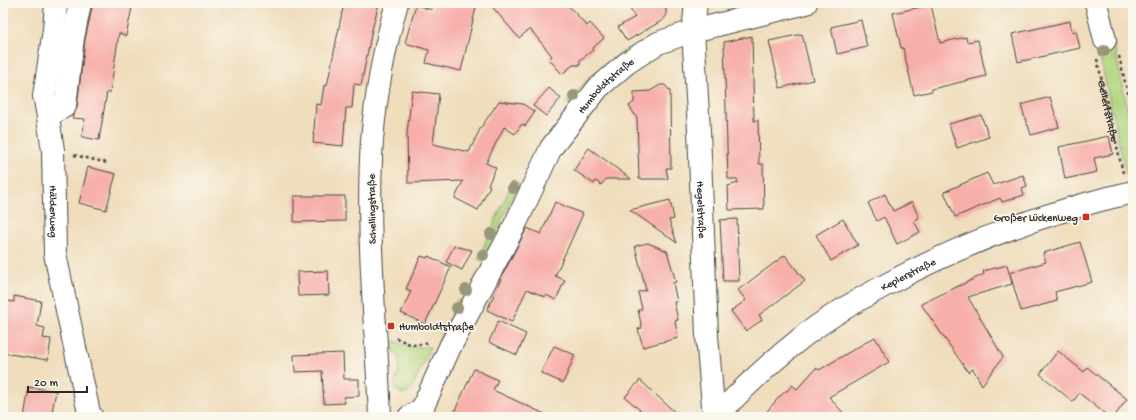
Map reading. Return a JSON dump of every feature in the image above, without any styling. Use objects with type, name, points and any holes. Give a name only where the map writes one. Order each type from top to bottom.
[{"type":"street","name":"Häldenweg","points":[[56,3],[54,30],[44,96],[53,150],[55,254],[90,416]]},
{"type":"street","points":[[46,105],[50,111],[55,112],[65,106],[73,38],[80,3]]},
{"type":"street","name":"Schellingstraße","points":[[380,417],[371,223],[372,141],[381,69],[387,38],[397,3]]},
{"type":"street","name":"Hegelstraße","points":[[696,3],[693,31],[705,255],[707,336],[715,417]]},
{"type":"street","name":"Humboldtstraße","points":[[409,417],[422,409],[450,347],[514,227],[550,148],[598,88],[627,63],[658,44],[693,31],[806,3]]},
{"type":"street","points":[[1096,3],[1105,40]]},
{"type":"street","name":"Keplerstraße","points":[[715,417],[754,378],[800,338],[868,295],[919,267],[1008,229],[1111,197],[1133,193]]},
{"type":"path","name":"Gellertstraße","points":[[1121,63],[1133,116]]},
{"type":"path","name":"Gellertstraße","points":[[1098,65],[1114,140],[1120,157]]},
{"type":"path","points":[[53,150],[107,163]]},
{"type":"path","points":[[376,329],[412,345],[428,343],[450,347]]},
{"type":"green space","points":[[1113,40],[1133,135],[1133,173],[1126,175],[1097,44]]},
{"type":"green space","points":[[631,47],[633,52],[582,93],[570,105],[566,102],[605,65]]},
{"type":"green space","points":[[513,181],[519,183],[483,261],[478,259]]},
{"type":"green space","points":[[458,300],[464,303],[445,344],[438,343]]},
{"type":"green space","points":[[393,340],[408,347],[430,347],[411,390],[405,394],[395,390],[395,381],[399,371],[399,358],[394,353]]},
{"type":"building","points":[[93,3],[133,3],[126,36],[119,33],[110,93],[107,92],[99,140],[82,137],[85,119],[72,118],[77,107],[85,40]]},
{"type":"building","points":[[344,3],[379,3],[361,85],[354,84],[352,108],[346,108],[343,146],[313,143],[316,104],[321,105],[324,85],[327,86]]},
{"type":"building","points":[[434,3],[477,3],[461,71],[426,63],[429,50],[405,43],[416,5],[432,10]]},
{"type":"building","points":[[489,3],[566,3],[587,26],[590,23],[604,38],[593,48],[593,50],[580,60],[580,65],[573,65],[562,74],[549,59],[552,56],[530,29],[519,38]]},
{"type":"building","points":[[626,3],[666,3],[666,16],[663,20],[627,41],[618,27],[635,17]]},
{"type":"building","points":[[931,5],[940,43],[966,37],[967,42],[978,40],[986,76],[932,89],[932,91],[914,95],[893,13]]},
{"type":"building","points":[[861,20],[867,47],[837,54],[831,27]]},
{"type":"building","points":[[1070,21],[1072,32],[1076,31],[1080,48],[1018,62],[1012,34]]},
{"type":"building","points":[[802,34],[813,80],[780,88],[769,41]]},
{"type":"building","points":[[752,36],[754,121],[758,120],[759,164],[763,164],[764,209],[729,210],[728,186],[738,183],[737,179],[728,179],[724,42]]},
{"type":"building","points":[[660,85],[665,85],[670,91],[671,168],[666,168],[668,179],[639,179],[637,118],[629,106],[634,102],[634,92],[650,91]]},
{"type":"building","points":[[549,88],[561,98],[546,116],[533,106]]},
{"type":"building","points":[[412,91],[439,94],[433,144],[469,152],[480,129],[499,101],[523,104],[535,112],[525,126],[522,124],[515,134],[504,127],[486,163],[496,168],[488,185],[490,186],[478,210],[455,198],[463,181],[408,183],[407,133]]},
{"type":"building","points":[[1050,97],[1059,127],[1031,135],[1021,105]]},
{"type":"building","points":[[981,115],[989,137],[957,148],[949,124]]},
{"type":"building","points":[[1109,136],[1113,154],[1094,158],[1097,172],[1065,179],[1059,147]]},
{"type":"building","points":[[589,148],[631,179],[606,179],[601,185],[596,181],[594,184],[574,170]]},
{"type":"building","points":[[88,167],[116,174],[106,210],[79,203]]},
{"type":"building","points":[[987,173],[993,185],[1023,175],[1027,186],[1022,188],[1024,195],[1002,202],[1000,198],[955,217],[944,192]]},
{"type":"building","points":[[885,194],[893,211],[912,202],[919,218],[914,221],[920,232],[897,244],[884,217],[877,221],[868,203]]},
{"type":"building","points":[[294,196],[345,196],[345,221],[294,222]]},
{"type":"building","points":[[670,200],[674,219],[669,220],[677,243],[630,210]]},
{"type":"building","points":[[555,202],[583,214],[555,276],[565,280],[556,300],[527,289],[512,322],[487,310],[504,272],[527,228],[541,234]]},
{"type":"building","points":[[737,219],[739,281],[723,281],[720,220]]},
{"type":"building","points":[[843,219],[858,245],[831,261],[816,235]]},
{"type":"building","points":[[1080,242],[1092,282],[1055,292],[1057,301],[1021,311],[1010,274],[1012,284],[968,297],[1003,357],[982,385],[973,369],[968,372],[921,304],[984,274],[983,271],[1007,265],[1009,273],[1046,262],[1043,253]]},
{"type":"building","points":[[648,243],[667,251],[676,282],[673,283],[677,302],[674,302],[678,320],[675,321],[678,338],[643,347],[638,329],[642,328],[638,310],[642,309],[638,292],[646,290],[635,246]]},
{"type":"building","points":[[454,246],[472,250],[462,270],[446,262]]},
{"type":"building","points":[[785,255],[805,281],[759,315],[762,320],[746,331],[731,311],[746,300],[738,290]]},
{"type":"building","points":[[421,256],[427,258],[428,256],[451,267],[425,324],[401,313],[411,291],[406,289]]},
{"type":"building","points":[[328,271],[329,295],[298,296],[297,272]]},
{"type":"building","points":[[14,296],[41,301],[37,326],[45,328],[43,338],[51,339],[48,360],[3,353],[3,300],[14,302]]},
{"type":"building","points":[[498,321],[526,334],[517,355],[489,342]]},
{"type":"building","points":[[875,337],[889,362],[829,397],[847,417],[762,417],[780,396],[792,385],[797,389],[816,368],[819,370]]},
{"type":"building","points":[[554,346],[575,355],[563,383],[541,373]]},
{"type":"building","points":[[1058,351],[1084,372],[1087,367],[1127,399],[1114,417],[1109,417],[1079,393],[1073,402],[1040,374]]},
{"type":"building","points":[[343,353],[344,379],[359,379],[359,396],[344,397],[345,403],[324,404],[322,371],[295,372],[294,355]]},
{"type":"building","points":[[474,369],[498,380],[493,390],[551,417],[452,417]]},
{"type":"building","points":[[640,380],[680,417],[648,417],[625,397]]},
{"type":"building","points":[[29,387],[56,391],[51,417],[24,417]]},
{"type":"place","name":"Großer Lückenweg","points":[[1086,217]]},
{"type":"place","name":"Humboldtstraße","points":[[391,326]]}]
